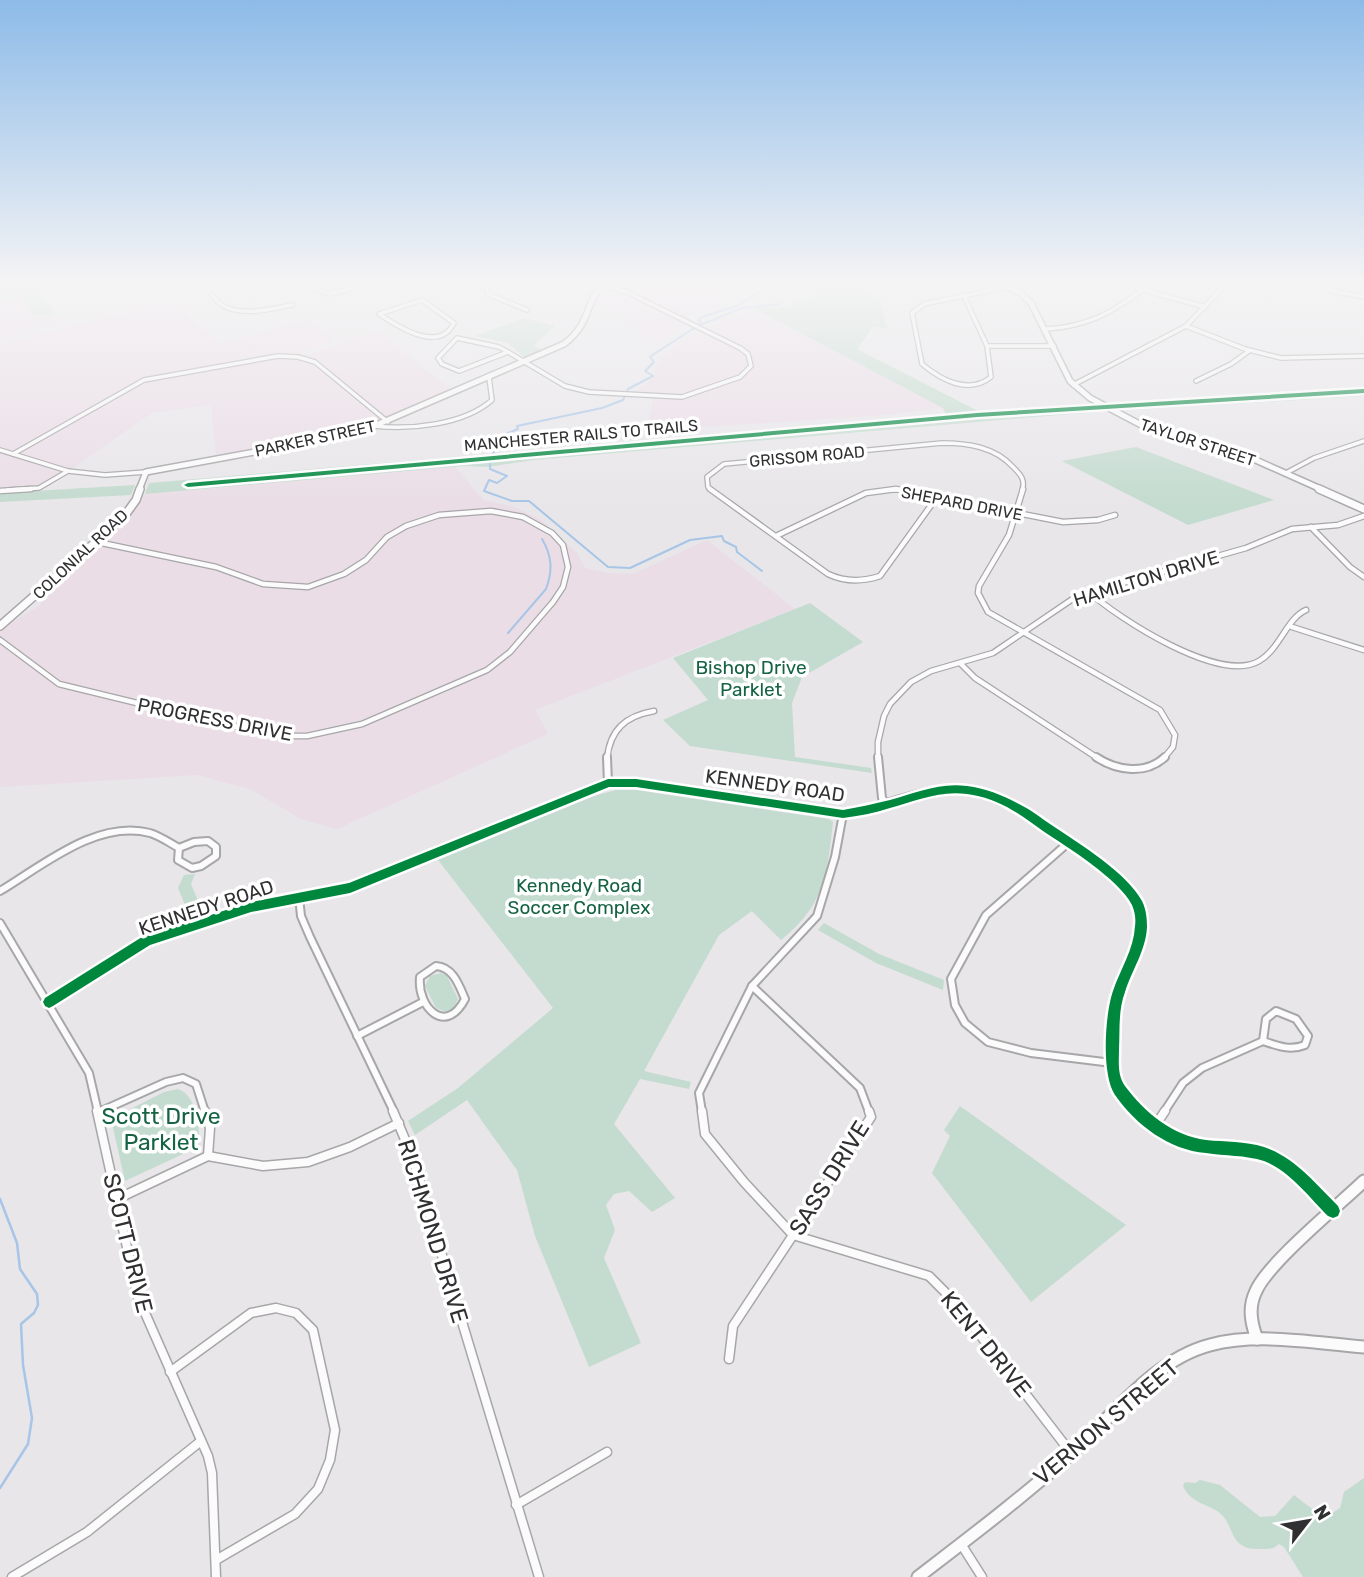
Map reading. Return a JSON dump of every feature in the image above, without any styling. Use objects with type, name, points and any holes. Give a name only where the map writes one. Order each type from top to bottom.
[{"type":"street","points":[[13,454],[144,380],[264,359]]},
{"type":"street","points":[[303,359],[315,362],[387,422]]},
{"type":"street","points":[[438,359],[442,364],[459,371],[492,359]]},
{"type":"street","points":[[520,359],[576,390],[669,398],[691,396],[747,372],[751,366],[749,359]]},
{"type":"street","name":"PARKER STREET","points":[[146,472],[325,439],[374,426],[532,359]]},
{"type":"street","points":[[921,359],[922,364],[957,384],[979,384],[990,377],[988,359]]},
{"type":"street","points":[[1060,359],[1073,385],[1124,359]]},
{"type":"street","points":[[1196,381],[1238,359]]},
{"type":"street","points":[[374,426],[442,421],[476,413],[492,400],[489,377]]},
{"type":"street","name":"TAYLOR STREET","points":[[1073,385],[1090,398],[1147,428],[1240,453],[1364,509]]},
{"type":"street","points":[[1286,473],[1314,458],[1364,441]]},
{"type":"street","name":"GRISSOM ROAD","points":[[937,497],[888,568],[880,576],[853,582],[828,574],[776,537],[708,487],[706,477],[724,464],[942,443],[974,445],[1003,456],[1021,475],[1024,485],[1009,535],[979,586],[978,593],[988,611],[1022,634]]},
{"type":"street","points":[[0,450],[68,471],[105,475],[146,472]]},
{"type":"street","points":[[0,491],[39,488],[68,471]]},
{"type":"street","name":"COLONIAL ROAD","points":[[0,626],[123,518],[136,500],[146,472]]},
{"type":"street","name":"SHEPARD DRIVE","points":[[776,537],[866,493],[896,489],[1063,522],[1098,520],[1115,514]]},
{"type":"street","name":"PROGRESS DRIVE","points":[[0,640],[59,684],[204,720],[281,736],[307,736],[362,724],[487,670],[510,652],[553,602],[563,587],[568,567],[562,545],[551,532],[523,517],[491,511],[448,513],[405,526],[387,537],[366,560],[344,574],[308,587],[263,584],[216,567],[97,542]]},
{"type":"street","name":"HAMILTON DRIVE","points":[[886,804],[882,798],[876,737],[888,704],[914,680],[930,671],[983,658],[1063,604],[1089,592],[1246,548],[1292,529],[1351,522],[1364,516]]},
{"type":"street","points":[[1311,527],[1350,567],[1364,576]]},
{"type":"street","points":[[1089,592],[1125,619],[1210,661],[1226,666],[1241,667],[1272,651],[1292,628],[1297,614],[1306,610]]},
{"type":"street","points":[[1292,628],[1364,650]]},
{"type":"street","points":[[961,664],[975,678],[1105,763],[1128,770],[1152,768],[1173,751],[1176,737],[1172,723],[1160,710],[1022,634]]},
{"type":"street","points":[[608,783],[607,751],[617,727],[639,712],[654,711]]},
{"type":"street","name":"KENNEDY ROAD","points":[[49,1002],[146,941],[251,907],[350,888],[608,783],[636,783],[843,814],[938,789],[963,789],[983,793],[1016,807],[1124,887],[1137,903],[1142,921],[1139,939],[1115,1005],[1112,1063],[1117,1086],[1137,1111],[1155,1126],[1191,1145],[1262,1154],[1284,1165],[1333,1210]]},
{"type":"street","points":[[793,1235],[705,1134],[699,1093],[752,986],[817,916],[835,857],[843,814]]},
{"type":"street","points":[[0,891],[81,844],[125,830],[149,832],[179,848],[208,841],[216,847],[216,856],[194,870],[184,867],[178,860],[179,848]]},
{"type":"street","points":[[1068,843],[986,915],[951,979],[955,1005],[965,1023],[988,1042],[1031,1054],[1112,1063]]},
{"type":"street","name":"RICHMOND DRIVE","points":[[299,897],[298,907],[399,1123],[428,1208],[539,1577]]},
{"type":"street","name":"SCOTT DRIVE","points":[[1,928],[49,1002],[89,1073],[138,1297],[201,1441],[212,1473],[216,1577]]},
{"type":"street","points":[[444,966],[450,969],[461,986],[465,999],[463,1007],[454,1015],[440,1018],[434,1016],[424,1002],[419,986],[420,977],[431,967],[444,966]]},
{"type":"street","name":"SASS DRIVE","points":[[729,1359],[733,1326],[871,1117],[860,1088],[752,986]]},
{"type":"street","points":[[357,1036],[424,1002]]},
{"type":"street","points":[[1155,1126],[1183,1083],[1202,1068],[1263,1041],[1295,1049],[1305,1045],[1308,1036],[1304,1026],[1294,1017],[1276,1011],[1268,1014],[1264,1022],[1263,1041]]},
{"type":"street","points":[[98,1113],[166,1082],[183,1078],[195,1084],[210,1128],[208,1156]]},
{"type":"street","points":[[115,1200],[208,1156],[234,1163],[281,1168],[317,1162],[346,1151],[399,1123]]},
{"type":"street","points":[[1257,1339],[1250,1321],[1256,1287],[1265,1275],[1364,1181]]},
{"type":"street","name":"KENT DRIVE","points":[[793,1235],[929,1276],[954,1301],[1071,1454]]},
{"type":"street","points":[[170,1372],[251,1313],[276,1308],[296,1313],[313,1330],[335,1430],[330,1460],[318,1489],[295,1514],[216,1560]]},
{"type":"street","name":"VERNON STREET","points":[[918,1577],[1071,1454],[1178,1358],[1208,1345],[1257,1339],[1364,1347]]},
{"type":"street","points":[[12,1577],[44,1562],[92,1530],[201,1441]]},
{"type":"street","points":[[516,1505],[607,1452]]},
{"type":"street","points":[[961,1544],[982,1577]]},
{"type":"shaded area","points":[[0,359],[412,359],[451,390],[362,427],[216,457],[211,405],[152,413],[41,490],[0,493]]},
{"type":"shaded area","points":[[661,359],[849,359],[943,408],[884,415],[647,431],[654,395],[634,393],[655,376],[654,371]]},
{"type":"shaded area","points":[[455,466],[483,500],[514,507],[540,519],[578,554],[585,568],[608,573],[633,574],[707,540],[795,609],[535,710],[548,734],[337,829],[301,819],[250,789],[197,775],[0,787],[0,629],[39,606],[145,494]]},
{"type":"green space","points":[[849,359],[876,359],[980,412],[1096,405],[1106,411],[533,460],[488,467],[465,466],[145,494],[149,483],[946,415],[943,408]]},
{"type":"green space","points":[[1364,388],[1364,396],[1116,411],[1104,403]]},
{"type":"green space","points":[[1136,447],[1274,500],[1188,525],[1062,461]]},
{"type":"green space","points":[[135,485],[131,495],[0,502],[0,493]]},
{"type":"green space","name":"Bishop Drive Parklet","points":[[810,603],[863,642],[802,677],[792,703],[795,757],[871,768],[872,773],[690,746],[663,720],[708,700],[673,658]]},
{"type":"green space","name":"Kennedy Road Soccer Complex","points":[[616,790],[636,790],[829,819],[833,822],[826,873],[807,914],[781,940],[752,911],[719,935],[644,1071],[691,1082],[689,1089],[640,1079],[614,1124],[675,1198],[652,1212],[629,1191],[614,1194],[606,1205],[615,1230],[604,1258],[641,1343],[589,1367],[535,1236],[517,1170],[467,1100],[415,1135],[408,1121],[458,1088],[553,1008],[438,860],[594,796]]},
{"type":"green space","points":[[195,874],[191,884],[204,915],[191,919],[178,888],[184,875]]},
{"type":"green space","points":[[824,923],[879,954],[944,980],[943,990],[876,963],[818,930]]},
{"type":"green space","points":[[441,973],[447,976],[458,999],[453,1009],[446,1012],[436,1008],[425,986],[430,976]]},
{"type":"green space","name":"Scott Drive Parklet","points":[[178,1089],[190,1098],[196,1114],[198,1147],[125,1181],[111,1119],[164,1092]]},
{"type":"green space","points":[[960,1106],[1126,1225],[1031,1302],[932,1173],[950,1136],[944,1130]]},
{"type":"green space","points":[[1364,1478],[1364,1577],[1303,1577],[1284,1547],[1279,1544],[1272,1548],[1259,1549],[1242,1545],[1223,1516],[1193,1499],[1183,1486],[1185,1482],[1195,1483],[1200,1480],[1220,1485],[1260,1517],[1275,1516],[1294,1495],[1320,1515],[1328,1516],[1340,1508],[1344,1492]]},
{"type":"waterway","points":[[493,455],[494,452],[485,448],[487,443],[511,437],[508,433],[518,429],[517,426],[602,408],[623,400],[628,389],[653,376],[645,371],[654,362],[651,359]]},
{"type":"waterway","points":[[490,463],[490,469],[507,476],[497,483],[489,480],[484,491],[512,501],[529,501],[608,567],[630,568],[690,540],[722,536],[724,541],[736,547],[737,552],[762,571]]},
{"type":"waterway","points":[[508,633],[546,589],[550,563],[542,539]]},
{"type":"waterway","points":[[0,1199],[17,1243],[20,1269],[37,1294],[38,1305],[34,1313],[21,1324],[23,1365],[32,1418],[28,1444],[0,1488]]},
{"type":"cycle path","name":"MANCHESTER RAILS TO TRAILS","points":[[188,485],[977,415],[1364,391]]},
{"type":"cycle path","points":[[49,1002],[146,941],[251,907],[350,888],[608,783],[636,783],[843,814],[868,810],[928,792],[967,790],[990,795],[1016,807],[1100,865],[1116,878],[1137,903],[1141,916],[1139,941],[1118,993],[1114,1015],[1113,1074],[1116,1085],[1126,1098],[1162,1131],[1183,1142],[1246,1150],[1273,1158],[1301,1178],[1333,1211]]}]
